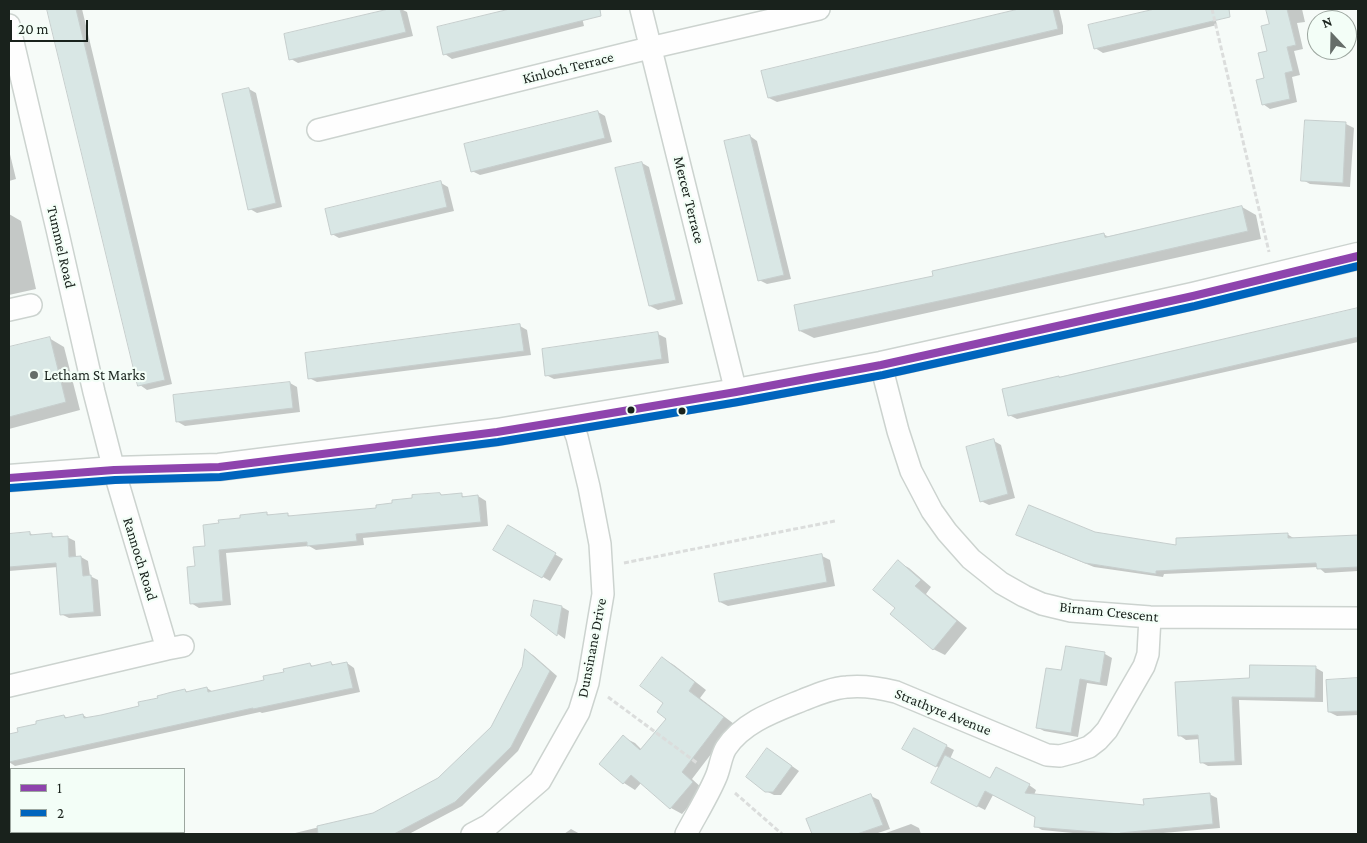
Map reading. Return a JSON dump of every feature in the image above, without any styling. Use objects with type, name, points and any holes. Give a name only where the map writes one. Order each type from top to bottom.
[{"type":"street","name":"Mercer Terrace","points":[[641,9],[736,392]]},
{"type":"street","name":"Kinloch Terrace","points":[[318,130],[651,48],[819,9]]},
{"type":"street","name":"Tummel Road","points":[[9,25],[94,392],[114,470]]},
{"type":"street","points":[[9,478],[114,470],[219,467],[497,432],[570,420],[881,365],[1275,277],[1358,256]]},
{"type":"street","points":[[9,310],[31,305]]},
{"type":"street","name":"Birnam Crescent","points":[[881,365],[898,431],[911,471],[932,511],[947,532],[971,559],[1001,583],[1024,596],[1042,604],[1071,611],[1150,618],[1358,618]]},
{"type":"street","name":"Dunsinane Drive","points":[[472,834],[489,825],[540,782],[579,712],[588,683],[603,594],[600,544],[577,437],[570,420]]},
{"type":"street","name":"Rannoch Road","points":[[9,686],[175,647],[114,470]]},
{"type":"street","name":"Strathyre Avenue","points":[[686,834],[716,777],[726,749],[738,735],[751,724],[774,712],[832,689],[847,687],[880,688],[896,692],[1047,755],[1060,756],[1089,746],[1107,730],[1144,666],[1148,654],[1150,618]]},
{"type":"path","points":[[1212,9],[1275,277]]},
{"type":"path","points":[[601,567],[835,522]]},
{"type":"path","points":[[588,683],[716,777],[782,834]]},
{"type":"building","points":[[47,9],[76,9],[165,380],[138,386]]},
{"type":"building","points":[[389,9],[400,9],[406,32],[289,60],[284,34]]},
{"type":"building","points":[[510,9],[600,9],[601,16],[443,55],[437,27]]},
{"type":"building","points":[[1019,9],[1053,9],[1058,29],[768,98],[761,71]]},
{"type":"building","points":[[1155,9],[1229,9],[1230,17],[1094,49],[1088,25]]},
{"type":"building","points":[[1266,9],[1287,9],[1296,45],[1287,47],[1293,71],[1285,73],[1290,99],[1262,105],[1256,80],[1264,78],[1258,53],[1267,51],[1261,26],[1269,24]]},
{"type":"building","points":[[249,88],[276,203],[248,210],[222,94]]},
{"type":"building","points":[[598,111],[605,138],[471,172],[464,144]]},
{"type":"building","points":[[1305,120],[1346,122],[1343,183],[1301,181]]},
{"type":"building","points":[[750,135],[784,275],[758,281],[724,141]]},
{"type":"building","points":[[642,162],[676,300],[649,306],[615,168]]},
{"type":"building","points":[[441,181],[447,207],[331,235],[325,209]]},
{"type":"building","points":[[1242,206],[1248,231],[799,331],[794,305],[933,276],[932,271],[1104,233],[1105,237]]},
{"type":"building","points":[[1358,308],[1358,337],[1008,416],[1002,389]]},
{"type":"building","points":[[520,324],[524,351],[308,379],[305,353]]},
{"type":"building","points":[[658,332],[662,359],[545,376],[542,349]]},
{"type":"building","name":"Letham St Marks","points":[[50,337],[66,402],[9,417],[9,347]]},
{"type":"building","points":[[290,382],[293,408],[176,422],[173,395]]},
{"type":"building","points":[[994,439],[1008,494],[980,502],[966,447]]},
{"type":"building","points":[[440,493],[441,495],[462,493],[462,497],[478,495],[481,522],[356,534],[357,541],[307,546],[307,542],[219,550],[223,601],[190,604],[187,567],[195,566],[193,547],[205,546],[203,525],[219,523],[218,520],[240,518],[240,515],[267,512],[267,515],[288,513],[288,516],[376,508],[376,505],[392,503],[392,500],[412,498],[412,495]]},
{"type":"building","points":[[1029,505],[1095,532],[1176,545],[1176,538],[1288,533],[1288,538],[1358,535],[1358,567],[1317,569],[1316,563],[1156,571],[1156,574],[1085,563],[1016,535]]},
{"type":"building","points":[[508,525],[556,553],[542,578],[493,550]]},
{"type":"building","points":[[30,532],[30,535],[52,533],[52,537],[68,536],[69,557],[81,556],[83,576],[91,575],[94,612],[60,615],[56,563],[9,567],[9,534]]},
{"type":"building","points":[[822,554],[827,582],[719,602],[714,574]]},
{"type":"building","points":[[898,560],[921,580],[915,586],[957,621],[933,650],[890,614],[895,608],[873,590]]},
{"type":"building","points":[[534,600],[562,606],[557,636],[531,616]]},
{"type":"building","points":[[1066,646],[1105,652],[1100,683],[1080,679],[1071,733],[1036,728],[1046,668],[1061,670]]},
{"type":"building","points":[[525,649],[550,671],[511,747],[455,802],[394,834],[318,834],[317,826],[373,813],[438,778],[491,727],[522,667]]},
{"type":"building","points":[[662,657],[695,682],[689,691],[724,717],[682,772],[693,782],[670,809],[631,775],[623,784],[599,764],[623,735],[640,750],[666,719],[657,712],[663,703],[640,686]]},
{"type":"building","points":[[331,662],[332,665],[347,662],[353,688],[9,762],[9,734],[18,732],[17,728],[36,724],[36,721],[64,715],[65,718],[83,714],[84,718],[101,715],[139,706],[138,702],[185,689],[186,692],[207,687],[208,692],[264,680],[263,676],[284,672],[283,669],[310,663],[311,666]]},
{"type":"building","points":[[1250,665],[1316,666],[1315,698],[1232,697],[1235,761],[1200,763],[1198,735],[1178,736],[1175,682],[1249,678]]},
{"type":"building","points":[[1358,678],[1358,711],[1328,712],[1326,680]]},
{"type":"building","points":[[914,728],[947,745],[936,767],[902,749]]},
{"type":"building","points":[[767,748],[792,766],[773,792],[765,792],[746,777]]},
{"type":"building","points":[[945,755],[990,778],[996,767],[1030,784],[1025,793],[1144,805],[1143,799],[1210,793],[1213,824],[1120,834],[1034,827],[1035,817],[985,791],[977,807],[931,783]]},
{"type":"building","points":[[871,794],[883,825],[857,834],[812,834],[806,819]]},
{"type":"transit line","name":"1","points":[[9,478],[114,470],[219,467],[497,432],[570,420],[881,365],[1193,296],[1358,256]]},
{"type":"transit line","name":"2","points":[[10,488],[115,480],[220,477],[498,442],[572,430],[883,375],[1195,306],[1358,266]]},
{"type":"place","name":"Letham St Marks","points":[[34,375]]}]
